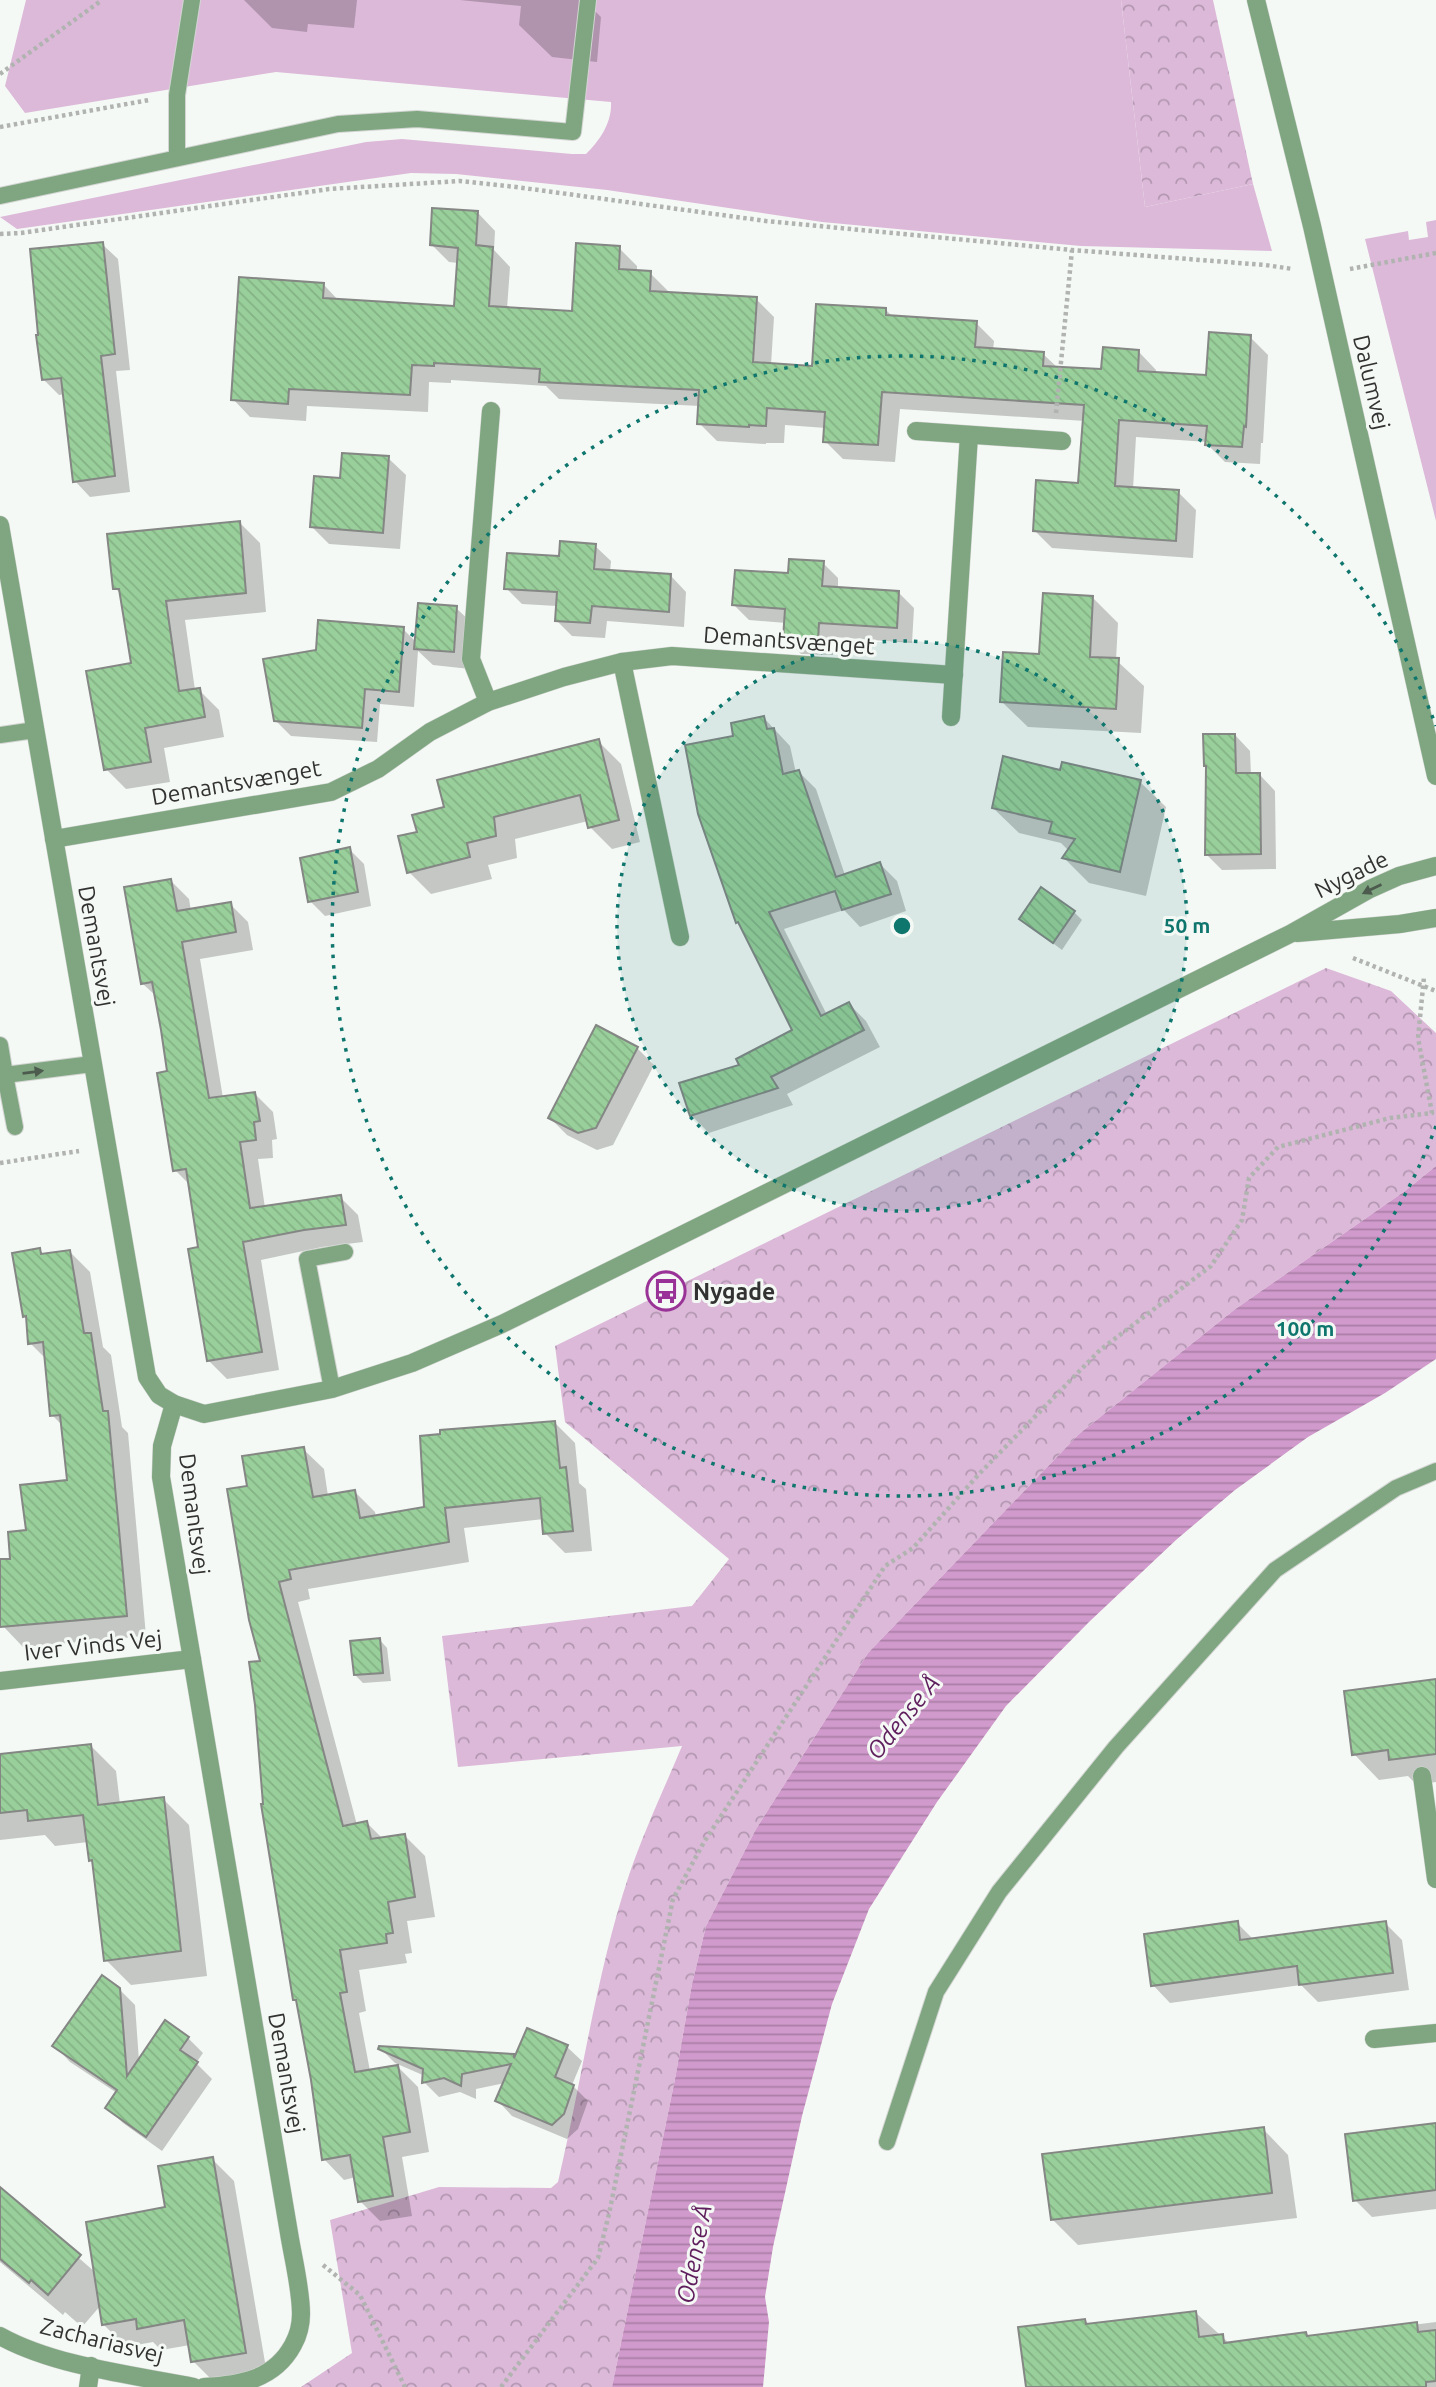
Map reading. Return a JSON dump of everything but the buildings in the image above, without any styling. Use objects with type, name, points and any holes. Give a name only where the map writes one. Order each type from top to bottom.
[{"type":"street","name":"Dalumvej","points":[[1256,0],[1323,274],[1436,776]]},
{"type":"street","points":[[488,702],[471,659],[491,411]]},
{"type":"street","points":[[916,431],[1058,441]]},
{"type":"street","points":[[951,717],[969,435]]},
{"type":"street","name":"Demantsvej","points":[[0,525],[147,1377],[159,1395],[174,1404],[162,1446],[161,1477],[301,2314],[298,2335],[288,2355],[273,2370],[255,2380],[204,2387]]},
{"type":"street","name":"Demantsvænget","points":[[54,839],[331,792],[378,769],[430,732],[488,702],[564,677],[622,662],[672,656],[954,675]]},
{"type":"street","points":[[622,662],[680,937]]},
{"type":"street","name":"Nygade","points":[[174,1404],[204,1414],[332,1389],[412,1363],[502,1324],[1290,933],[1370,889],[1399,876],[1436,866]]},
{"type":"street","name":"Nygade","points":[[1290,933],[1400,924],[1436,918]]},
{"type":"street","name":"Iver Vinds Vej","points":[[0,1681],[192,1659]]},
{"type":"street","points":[[1422,1776],[1436,1880]]},
{"type":"street","points":[[1374,2039],[1436,2033]]},
{"type":"street","name":"Zachariasvej","points":[[0,2336],[39,2352],[91,2366],[194,2387]]},
{"type":"street","points":[[88,2387],[91,2366]]},
{"type":"lane","points":[[177,157],[177,95],[192,0]]},
{"type":"lane","points":[[0,196],[338,124],[417,119],[573,132],[588,0]]},
{"type":"lane","points":[[0,735],[35,730]]},
{"type":"lane","points":[[0,1045],[15,1127]]},
{"type":"lane","points":[[5,1075],[92,1064]]},
{"type":"lane","points":[[332,1389],[307,1259],[345,1252]]},
{"type":"lane","points":[[887,2141],[936,1992],[999,1892],[1116,1747],[1275,1570],[1396,1488],[1436,1471]]},
{"type":"path","points":[[0,74],[102,0]]},
{"type":"path","points":[[0,127],[177,95]]},
{"type":"path","points":[[0,234],[329,189],[460,181],[766,221],[1265,265],[1323,274],[1436,253]]},
{"type":"path","points":[[1058,441],[1072,250]]},
{"type":"path","points":[[1351,957],[1436,991]]},
{"type":"path","points":[[501,2387],[598,2258],[610,2214],[673,1899],[704,1842],[884,1566],[913,1548],[980,1473],[1100,1350],[1211,1266],[1242,1220],[1249,1178],[1278,1147],[1390,1118],[1432,1113],[1418,1038],[1424,977]]},
{"type":"path","points":[[0,1163],[106,1147]]},
{"type":"path","points":[[293,2258],[313,2257],[360,2295],[405,2387]]},
{"type":"green space","points":[[26,0],[1121,0],[1145,207],[1253,184],[1272,251],[1081,246],[822,222],[607,190],[456,174],[411,173],[17,229],[0,217],[366,142],[402,139],[586,154],[604,131],[611,110],[611,102],[276,72],[25,113],[5,86]]},
{"type":"green space","points":[[1121,0],[1213,0],[1253,184],[1145,207]]},
{"type":"green space","points":[[1436,220],[1436,521],[1365,239],[1408,231],[1409,240],[1428,237],[1426,222]]},
{"type":"green space","points":[[1326,968],[1391,991],[1436,1033],[1436,1166],[1405,1191],[1234,1310],[1079,1434],[868,1653],[756,1829],[706,1926],[692,1984],[612,2387],[301,2387],[352,2353],[330,2220],[439,2187],[551,2188],[558,2182],[598,1989],[617,1912],[641,1842],[682,1746],[458,1767],[442,1636],[692,1606],[729,1559],[565,1422],[555,1346]]},
{"type":"water","name":"Odense Å","points":[[1436,1166],[1436,1359],[1385,1393],[1308,1437],[1235,1490],[1176,1540],[1089,1622],[1006,1706],[937,1802],[869,1909],[832,2004],[802,2116],[773,2247],[765,2297],[769,2322],[763,2387],[612,2387],[692,1984],[706,1926],[756,1829],[868,1653],[1079,1434],[1234,1310],[1405,1191]]},
{"type":"place","name":"Nygade","points":[[666,1291]]}]
